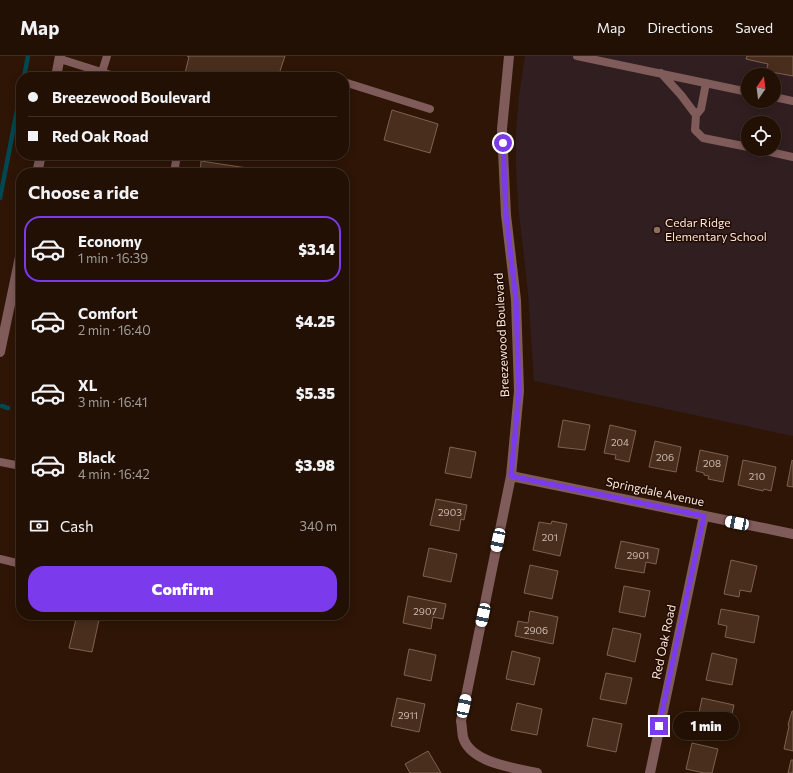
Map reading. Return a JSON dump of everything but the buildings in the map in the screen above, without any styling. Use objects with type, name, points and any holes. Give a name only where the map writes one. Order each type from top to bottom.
[{"type":"street","name":"Breezewood Boulevard","points":[[509,56],[502,128],[506,215],[516,300],[519,391],[511,476],[461,721],[463,738],[472,750],[481,758],[504,766],[537,773]]},
{"type":"street","points":[[57,72],[60,58]]},
{"type":"street","points":[[0,352],[16,276]]},
{"type":"street","name":"Springdale Avenue","points":[[511,476],[793,534]]},
{"type":"street","name":"Red Oak Road","points":[[650,773],[704,516]]},
{"type":"lane","points":[[60,58],[102,72],[107,56]]},
{"type":"lane","points":[[577,56],[741,90]]},
{"type":"lane","points":[[661,73],[681,94],[696,115]]},
{"type":"lane","points":[[706,83],[701,108],[696,115],[695,130],[703,138],[741,146]]},
{"type":"lane","points":[[349,84],[430,109]]},
{"type":"lane","points":[[781,98],[793,101]]},
{"type":"lane","points":[[781,154],[793,157]]},
{"type":"lane","points":[[0,462],[16,465]]},
{"type":"lane","points":[[0,559],[16,563]]},
{"type":"shaded area","name":"Cedar Ridge Elementary School","points":[[525,56],[793,56],[793,436],[534,381],[528,292],[518,205],[516,132],[519,95]]},
{"type":"waterway","points":[[25,72],[28,56]]},
{"type":"waterway","points":[[0,198],[16,116]]},
{"type":"waterway","points":[[2,406],[8,408]]},
{"type":"place","name":"Cedar Ridge Elementary School","points":[[657,230]]},
{"type":"route","points":[[503,143],[506,215],[516,300],[519,391],[511,476],[704,516],[659,726]]}]
